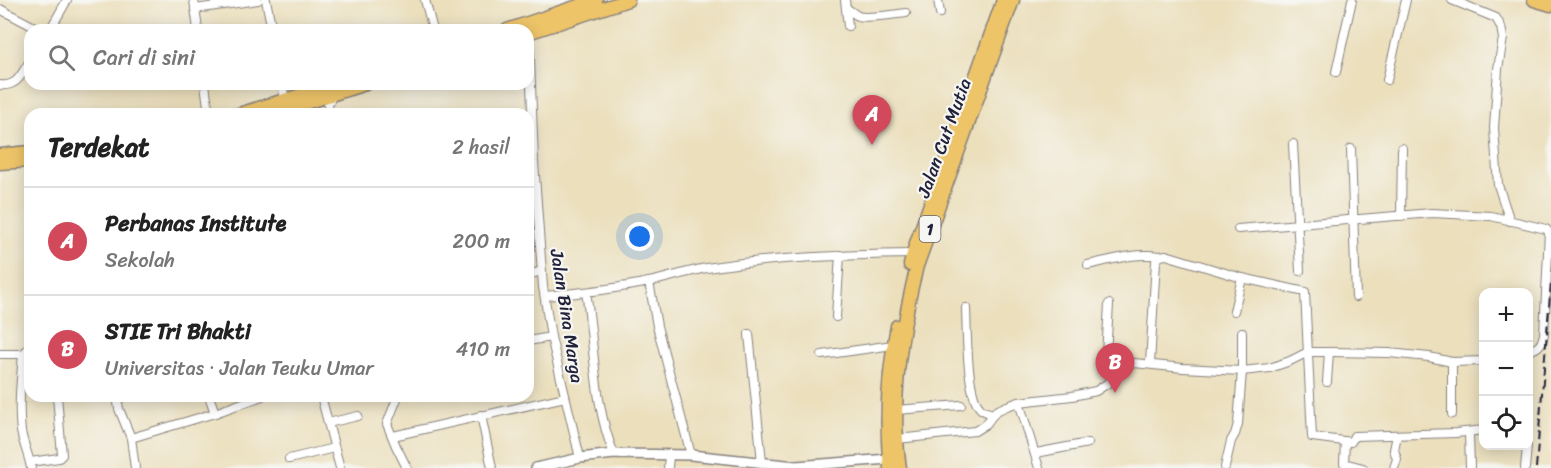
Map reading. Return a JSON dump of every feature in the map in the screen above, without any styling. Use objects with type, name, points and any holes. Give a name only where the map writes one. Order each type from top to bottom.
[{"type":"main road","points":[[534,27],[596,0]]},
{"type":"main road","points":[[534,28],[628,0]]},
{"type":"main road","name":"Jalan Cut Mutia","points":[[890,464],[888,407],[893,345],[901,302],[913,254],[1003,0]]},
{"type":"main road","name":"Jalan Cut Mutia","points":[[900,468],[896,410],[904,328],[910,294],[917,266],[1013,0]]},
{"type":"main road","points":[[1534,0],[1551,5]]},
{"type":"main road","points":[[259,108],[330,90]]},
{"type":"main road","points":[[286,108],[332,90]]},
{"type":"main road","points":[[0,155],[24,153]]},
{"type":"main road","points":[[0,163],[24,161]]},
{"type":"street","points":[[54,24],[68,0]]},
{"type":"street","points":[[197,24],[195,4],[258,0]]},
{"type":"street","points":[[266,0],[271,24]]},
{"type":"street","points":[[425,0],[431,24]]},
{"type":"street","points":[[938,0],[940,13]]},
{"type":"street","points":[[1336,72],[1352,0]]},
{"type":"street","points":[[1387,80],[1406,0]]},
{"type":"street","points":[[1452,0],[1496,18],[1501,27],[1503,38],[1498,69],[1494,128],[1498,185],[1510,221]]},
{"type":"street","points":[[845,4],[857,15],[865,17],[906,13]]},
{"type":"street","points":[[845,4],[848,26]]},
{"type":"street","points":[[0,9],[29,24]]},
{"type":"street","points":[[0,86],[10,85],[24,69]]},
{"type":"street","points":[[0,79],[10,85]]},
{"type":"street","points":[[206,90],[208,108]]},
{"type":"street","points":[[283,90],[285,100]]},
{"type":"street","points":[[328,108],[335,90]]},
{"type":"street","name":"Jalan Bina Marga","points":[[531,90],[532,108]]},
{"type":"street","points":[[1293,144],[1300,271]]},
{"type":"street","points":[[1401,216],[1402,148]]},
{"type":"street","points":[[1351,149],[1356,297]]},
{"type":"street","name":"Jalan Bina Marga","points":[[534,162],[545,296],[575,462]]},
{"type":"street","points":[[534,208],[538,207]]},
{"type":"street","points":[[1238,229],[1432,213],[1491,216],[1546,229],[1549,232],[1544,334],[1542,343],[1533,350]]},
{"type":"street","points":[[545,296],[650,282],[717,267],[840,255],[913,254]]},
{"type":"street","points":[[836,317],[840,255]]},
{"type":"street","points":[[1088,265],[1135,255],[1166,255],[1242,278],[1305,292],[1312,437],[1351,442],[1354,436],[1479,431]]},
{"type":"street","points":[[1150,364],[1156,261],[1160,256]]},
{"type":"street","points":[[534,274],[542,272]]},
{"type":"street","points":[[1234,310],[1242,278]]},
{"type":"street","points":[[650,282],[657,326],[691,455]]},
{"type":"street","points":[[585,292],[592,331],[599,399],[614,454]]},
{"type":"street","points":[[1108,304],[1106,355],[1117,377]]},
{"type":"street","points":[[966,308],[970,386],[981,409],[994,414]]},
{"type":"street","points":[[1225,467],[1238,424],[1242,332]]},
{"type":"street","points":[[749,334],[762,462]]},
{"type":"street","points":[[534,340],[552,337]]},
{"type":"street","points":[[822,355],[893,345]]},
{"type":"street","points":[[897,439],[975,431],[986,424],[994,414],[1019,402],[1096,391],[1117,377],[1122,368],[1134,363],[1242,371],[1270,368],[1308,352],[1389,352],[1452,362],[1479,361]]},
{"type":"street","points":[[1327,382],[1329,352]]},
{"type":"street","points":[[0,354],[22,354],[21,434],[30,465],[59,458],[62,455],[58,402]]},
{"type":"street","points":[[1452,362],[1452,414]]},
{"type":"street","points":[[393,436],[565,397]]},
{"type":"street","points":[[118,402],[130,438],[135,468]]},
{"type":"street","points":[[211,402],[215,413]]},
{"type":"street","points":[[130,438],[245,402]]},
{"type":"street","points":[[323,402],[340,468]]},
{"type":"street","points":[[396,402],[388,426],[407,468]]},
{"type":"street","points":[[1019,402],[1040,468]]},
{"type":"street","points":[[896,410],[961,405]]},
{"type":"street","points":[[481,415],[492,468]]},
{"type":"street","points":[[328,423],[358,416]]},
{"type":"street","points":[[1469,432],[1470,468]]},
{"type":"street","points":[[1394,468],[1397,459],[1394,450],[1397,435]]},
{"type":"street","points":[[1345,441],[1344,463],[1363,468]]},
{"type":"street","points":[[1036,453],[1088,443]]},
{"type":"street","points":[[289,459],[334,448]]},
{"type":"street","points":[[1525,468],[1527,450]]},
{"type":"street","points":[[536,468],[614,454],[691,455],[796,466],[890,464]]},
{"type":"street","points":[[668,468],[669,454]]},
{"type":"railway","points":[[1536,468],[1551,282]]},
{"type":"place","name":"Perbanas Institute","points":[[872,145]]},
{"type":"place","name":"STIE Tri Bhakti","points":[[1115,393]]}]
